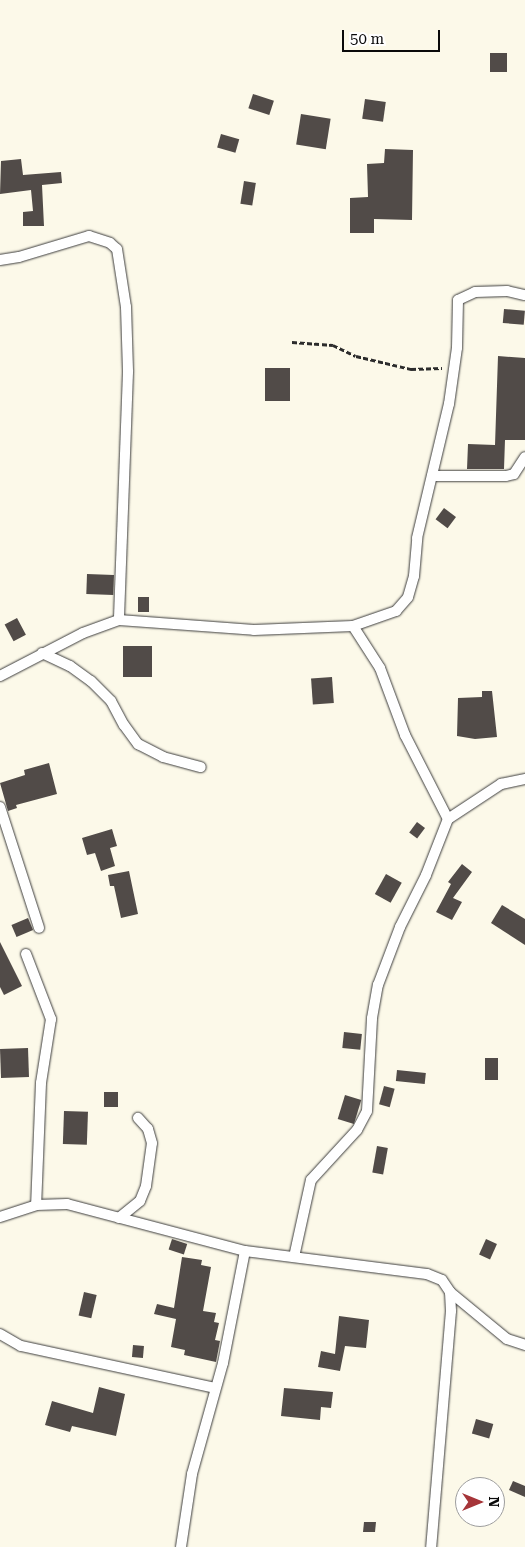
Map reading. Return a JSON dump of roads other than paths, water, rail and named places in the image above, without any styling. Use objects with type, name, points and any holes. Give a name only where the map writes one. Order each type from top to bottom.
[{"type":"street","points":[[0,260],[19,257],[89,236],[110,243],[117,249],[126,307],[128,372],[119,620]]},
{"type":"street","points":[[0,676],[42,653],[119,620],[254,630],[353,626],[396,611],[408,597],[432,476],[449,404],[454,368],[458,300],[462,296],[475,292],[506,291],[525,295]]},
{"type":"street","points":[[432,476],[506,476],[514,474],[525,457]]},
{"type":"street","points":[[353,626],[380,668],[405,734],[448,819]]},
{"type":"street","points":[[42,653],[70,666],[92,681],[112,701],[124,725],[138,744],[163,757],[201,767]]},
{"type":"street","points":[[294,1258],[312,1180],[357,1130],[367,1111],[372,1018],[378,985],[400,927],[426,876],[448,819],[501,784],[525,779]]},
{"type":"street","points":[[0,807],[38,928]]},
{"type":"street","points":[[26,954],[51,1019],[41,1083],[36,1205]]},
{"type":"street","points":[[119,1218],[140,1201],[146,1186],[152,1143],[148,1129],[138,1118]]},
{"type":"street","points":[[0,1217],[36,1205],[67,1204],[245,1252],[427,1274],[442,1280],[450,1292],[500,1335],[525,1346]]},
{"type":"street","points":[[181,1547],[192,1474],[223,1363],[245,1252]]},
{"type":"street","points":[[431,1547],[450,1338],[450,1292]]},
{"type":"street","points":[[0,1334],[21,1346],[215,1388]]}]
